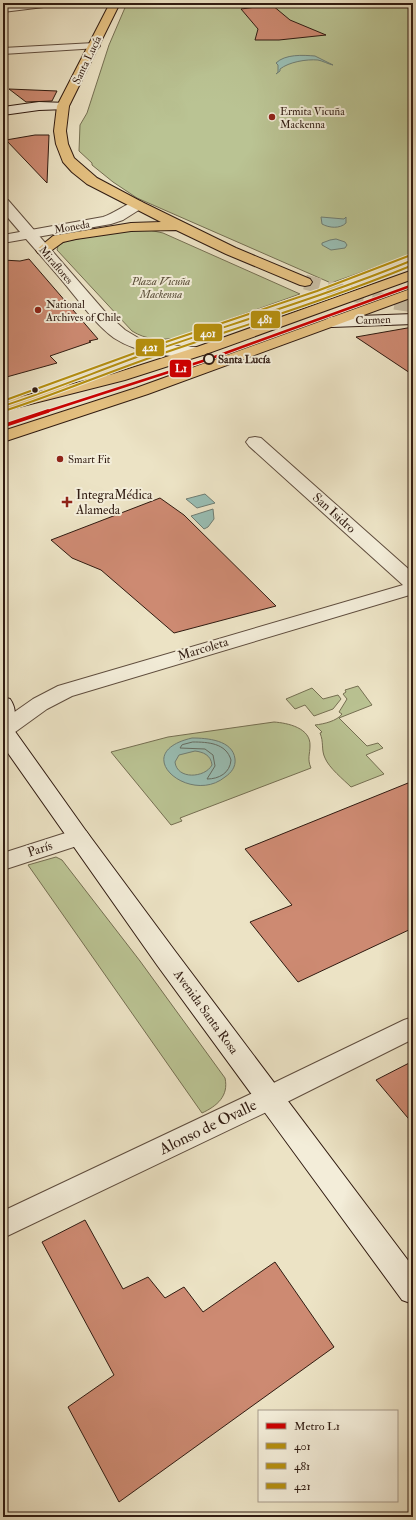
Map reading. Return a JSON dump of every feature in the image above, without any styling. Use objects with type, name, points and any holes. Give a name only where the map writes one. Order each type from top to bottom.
[{"type":"main road","name":"Santa Lucía","points":[[115,3],[63,106],[60,131],[62,144],[68,159],[77,169],[92,181],[137,205],[231,251],[305,282]]},
{"type":"main road","points":[[43,250],[58,240],[76,235],[130,227],[180,226]]},
{"type":"main road","points":[[3,406],[119,378],[200,351],[413,274]]},
{"type":"main road","points":[[3,437],[121,399],[405,297],[413,292]]},
{"type":"street","points":[[3,9],[52,3]]},
{"type":"street","points":[[3,50],[94,46]]},
{"type":"street","points":[[3,111],[32,107],[63,106]]},
{"type":"street","name":"Miraflores","points":[[3,203],[97,312],[121,335],[137,343],[157,349],[178,352],[200,351]]},
{"type":"street","name":"Moneda","points":[[3,239],[118,217],[137,205]]},
{"type":"street","name":"Carmen","points":[[332,322],[413,319]]},
{"type":"street","name":"San Isidro","points":[[255,442],[413,583]]},
{"type":"street","name":"Marcoleta","points":[[3,730],[46,700],[65,691],[413,588]]},
{"type":"street","points":[[3,704],[5,711],[3,730]]},
{"type":"street","name":"Avenida Santa Rosa","points":[[3,730],[78,837],[269,1098],[413,1291]]},
{"type":"street","name":"París","points":[[3,862],[78,837]]},
{"type":"street","name":"Alonso de Ovalle","points":[[3,1225],[269,1098],[413,1027]]},
{"type":"green space","points":[[127,3],[408,3],[413,6],[413,254],[331,283],[137,198],[113,182],[92,165],[92,163],[79,151],[80,125],[87,113],[109,45]]},
{"type":"green space","name":"Plaza Vicuña Mackenna","points":[[129,230],[149,230],[163,233],[300,294],[177,338],[148,338],[137,334],[132,331],[57,250],[58,246],[66,241]]},
{"type":"green space","points":[[358,686],[372,705],[339,718],[367,746],[378,743],[383,748],[366,755],[384,774],[351,787],[333,770],[327,762],[323,752],[320,733],[322,732],[315,725],[337,719],[342,714],[339,712],[347,699],[343,694],[346,692],[345,690]]},
{"type":"green space","points":[[312,688],[323,699],[338,695],[341,699],[333,709],[314,716],[305,705],[295,709],[286,699]]},
{"type":"green space","points":[[274,722],[292,725],[307,735],[310,746],[309,759],[311,768],[180,818],[182,821],[171,825],[111,752],[168,737]]},
{"type":"green space","points":[[56,857],[62,860],[140,961],[225,1078],[225,1090],[221,1100],[217,1104],[202,1113],[28,865]]},
{"type":"water","points":[[300,55],[315,56],[333,65],[318,60],[308,60],[293,63],[280,69],[280,71],[276,74],[278,72],[278,65],[276,63],[284,58]]},
{"type":"water","points":[[321,217],[344,219],[346,217],[346,223],[338,227],[328,226],[322,224]]},
{"type":"water","points":[[336,239],[345,242],[347,245],[345,248],[331,250],[322,245],[322,243]]},
{"type":"water","points":[[205,494],[215,503],[197,508],[186,499]]},
{"type":"water","points":[[213,509],[214,519],[208,527],[204,529],[191,516]]},
{"type":"water","points":[[192,738],[218,741],[230,748],[235,759],[234,767],[225,777],[211,784],[196,785],[182,781],[171,774],[165,765],[165,754],[173,745]],"holes":[[[195,751],[204,753],[208,756],[212,765],[204,773],[198,775],[181,772],[177,768],[175,762],[179,755]]]},
{"type":"building","points":[[272,5],[290,20],[326,35],[279,40],[255,40],[258,29],[241,9]]},
{"type":"building","points":[[9,89],[57,91],[52,101],[26,102]]},
{"type":"building","points":[[35,135],[49,135],[47,183],[6,140]]},
{"type":"building","name":"National Archives of Chile","points":[[29,259],[98,339],[50,356],[57,363],[3,378],[3,260],[20,261]]},
{"type":"building","points":[[413,327],[413,375],[356,337]]},
{"type":"building","points":[[160,498],[184,515],[276,606],[174,633],[101,570],[72,558],[51,540]]},
{"type":"building","points":[[413,781],[413,928],[298,982],[250,922],[292,905],[245,849]]},
{"type":"building","points":[[413,1061],[413,1124],[376,1080]]},
{"type":"building","points":[[85,1220],[123,1289],[148,1277],[165,1298],[184,1287],[203,1312],[275,1262],[334,1347],[119,1502],[68,1407],[114,1375],[42,1242]]},
{"type":"tunnel","points":[[305,282],[368,298],[413,305]]},
{"type":"metro line","name":"L1","points":[[3,426],[209,359],[413,285]]},
{"type":"transit line","name":"421","points":[[3,401],[157,345],[348,280],[411,255]]},
{"type":"transit line","name":"401","points":[[3,406],[159,349],[350,285],[413,260]]},
{"type":"transit line","name":"481","points":[[4,411],[44,398],[161,354],[351,290],[413,265]]},
{"type":"place","name":"Ermita Vicuña Mackenna","points":[[272,117]]},
{"type":"place","name":"National Archives of Chile","points":[[38,310]]},
{"type":"place","name":"Santa Lucía","points":[[209,359]]},
{"type":"place","name":"Smart Fit","points":[[60,459]]},
{"type":"place","name":"IntegraMédica Alameda","points":[[67,502]]}]
